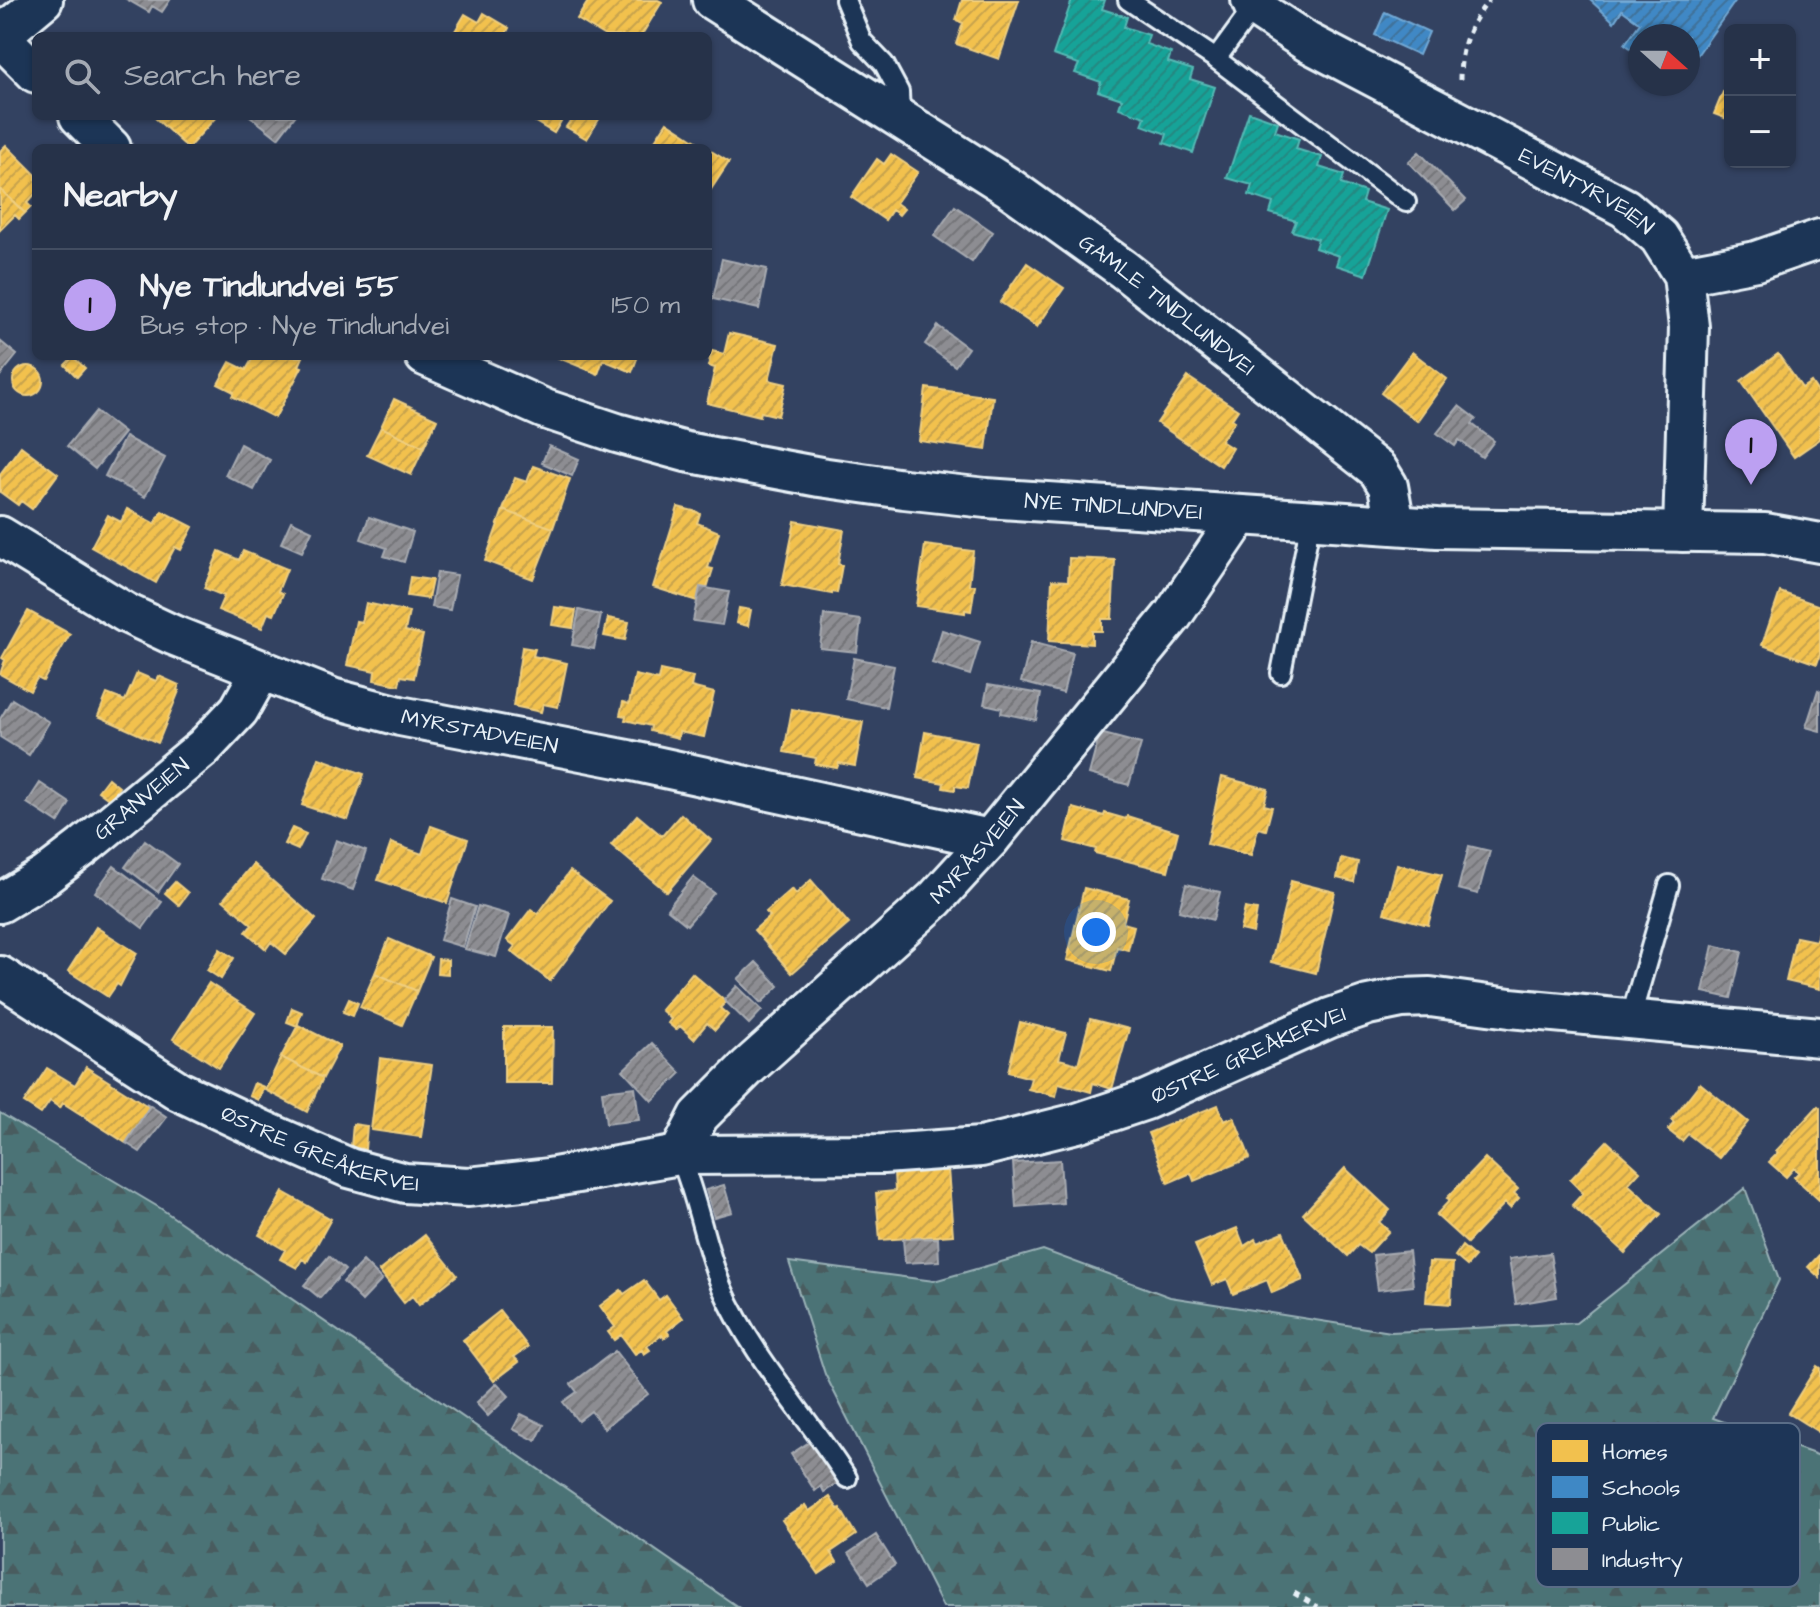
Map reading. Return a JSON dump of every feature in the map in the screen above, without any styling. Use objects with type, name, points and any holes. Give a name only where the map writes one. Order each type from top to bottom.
[{"type":"street","points":[[32,69],[0,36],[43,0]]},
{"type":"street","name":"GAMLE TINDLUNDVEI","points":[[712,0],[1010,188],[1123,269],[1378,470],[1388,486],[1395,525]]},
{"type":"street","name":"EVENTYRVEIEN","points":[[1252,4],[1307,42],[1625,208],[1659,237],[1683,275],[1689,327],[1683,532]]},
{"type":"street","points":[[83,120],[107,144]]},
{"type":"street","points":[[1683,275],[1756,261],[1820,239]]},
{"type":"street","name":"NYE TINDLUNDVEI","points":[[434,360],[545,409],[686,452],[904,489],[1000,499],[1437,528],[1765,533],[1820,543]]},
{"type":"street","name":"MYRÅSVEIEN","points":[[679,1155],[699,1116],[748,1067],[935,899],[990,839],[1173,615],[1240,516]]},
{"type":"street","name":"MYRSTADVEIEN","points":[[0,536],[126,613],[173,635],[332,698],[400,716],[657,766],[990,839]]},
{"type":"street","name":"GRANVEIEN","points":[[0,903],[74,854],[203,748],[239,710],[261,671]]},
{"type":"street","name":"ØSTRE GREÅKERVEI","points":[[0,976],[179,1091],[349,1168],[405,1183],[468,1187],[549,1178],[679,1155],[919,1153],[1009,1142],[1146,1100],[1330,1018],[1402,998],[1430,997],[1630,1020],[1820,1037]]},
{"type":"lane","points":[[845,0],[862,41],[884,64],[899,92],[900,117]]},
{"type":"lane","points":[[1128,0],[1216,59],[1406,202]]},
{"type":"lane","points":[[1216,59],[1252,4]]},
{"type":"lane","points":[[1281,673],[1307,541],[1308,520]]},
{"type":"lane","points":[[1630,1020],[1669,885]]},
{"type":"lane","points":[[679,1155],[692,1183],[723,1290],[751,1339],[847,1478]]},
{"type":"path","points":[[1460,121],[1460,67],[1465,42],[1472,21],[1489,0]]},
{"type":"path","points":[[1294,1593],[1318,1607]]},
{"type":"green space","points":[[0,1113],[160,1208],[738,1607],[0,1607]]},
{"type":"green space","points":[[1745,1188],[1779,1280],[1713,1418],[1727,1423],[1536,1423],[1536,1587],[1800,1587],[1800,1449],[1820,1456],[1820,1607],[943,1607],[825,1374],[789,1262],[934,1281],[1043,1250],[1170,1297],[1391,1332],[1576,1323]]},
{"type":"building: Homes","points":[[589,0],[662,2],[643,32],[598,32],[577,19]]},
{"type":"building: Homes","points":[[962,0],[1019,0],[999,59],[956,44],[963,23],[956,20]]},
{"type":"building: Homes","points":[[484,13],[509,28],[507,32],[454,32],[465,14],[479,22]]},
{"type":"building: Homes","points":[[1723,92],[1724,92],[1724,118],[1714,114]]},
{"type":"building: Homes","points":[[157,120],[213,120],[192,144],[184,144]]},
{"type":"building: Homes","points":[[532,120],[562,120],[554,133]]},
{"type":"building: Homes","points":[[599,120],[587,139],[566,127],[570,121]]},
{"type":"building: Homes","points":[[667,122],[701,144],[653,144]]},
{"type":"building: Homes","points":[[6,145],[32,171],[32,197],[27,203],[31,207],[25,213],[0,189],[0,151]]},
{"type":"building: Homes","points":[[712,151],[729,162],[712,188]]},
{"type":"building: Homes","points":[[891,154],[918,172],[896,203],[904,209],[899,215],[892,210],[885,220],[851,197],[877,159],[884,164]]},
{"type":"building: Homes","points":[[0,189],[25,213],[19,219],[15,215],[0,230]]},
{"type":"building: Homes","points":[[1027,263],[1064,288],[1037,327],[1000,302]]},
{"type":"building: Homes","points":[[729,333],[778,344],[769,380],[786,384],[778,416],[761,412],[760,416],[707,403],[715,368],[708,366],[712,351],[724,354]]},
{"type":"building: Homes","points":[[1412,352],[1447,379],[1417,421],[1381,393]]},
{"type":"building: Homes","points":[[1778,354],[1802,388],[1811,382],[1820,395],[1820,439],[1794,457],[1741,381]]},
{"type":"building: Homes","points":[[70,360],[76,360],[85,368],[77,377],[65,365]]},
{"type":"building: Homes","points":[[252,360],[302,360],[299,366],[302,367],[275,418],[232,396],[234,392],[218,384],[230,362],[246,370]]},
{"type":"building: Homes","points":[[564,360],[603,360],[598,374]]},
{"type":"building: Homes","points":[[603,360],[636,360],[632,372]]},
{"type":"building: Homes","points":[[28,366],[39,370],[43,381],[39,392],[28,396],[17,392],[13,381],[17,370]]},
{"type":"building: Homes","points":[[1188,377],[1238,410],[1232,419],[1235,421],[1221,441],[1232,448],[1221,466],[1157,423]]},
{"type":"building: Homes","points":[[926,388],[993,397],[986,450],[919,441]]},
{"type":"building: Homes","points":[[394,399],[437,419],[424,447],[381,427]]},
{"type":"building: Homes","points":[[381,427],[424,447],[411,475],[367,455]]},
{"type":"building: Homes","points":[[21,446],[58,474],[32,509],[21,501],[18,505],[0,492],[0,474]]},
{"type":"building: Homes","points":[[533,466],[570,479],[553,528],[503,510],[515,478],[527,482]]},
{"type":"building: Homes","points":[[678,507],[697,512],[700,514],[697,523],[719,532],[708,568],[713,569],[707,588],[700,587],[697,601],[653,587]]},
{"type":"building: Homes","points":[[127,509],[155,524],[162,511],[193,527],[181,550],[175,547],[156,583],[91,547],[108,515],[121,522]]},
{"type":"building: Homes","points":[[503,510],[553,528],[533,579],[485,561]]},
{"type":"building: Homes","points":[[795,521],[844,530],[837,593],[782,585]]},
{"type":"building: Homes","points":[[925,545],[973,551],[969,585],[975,585],[971,611],[965,610],[965,613],[916,606]]},
{"type":"building: Homes","points":[[219,551],[239,560],[243,551],[287,569],[278,591],[283,594],[274,615],[268,613],[262,628],[218,610],[224,596],[204,588]]},
{"type":"building: Homes","points":[[1069,558],[1115,560],[1112,619],[1102,619],[1102,631],[1092,631],[1092,644],[1049,641],[1052,580],[1068,581]]},
{"type":"building: Homes","points":[[410,577],[432,580],[428,599],[407,596]]},
{"type":"building: Homes","points":[[1780,592],[1820,606],[1820,655],[1817,664],[1762,645]]},
{"type":"building: Homes","points":[[366,603],[409,612],[405,631],[423,635],[414,678],[401,676],[399,685],[374,680],[375,671],[347,665],[356,621],[362,622]]},
{"type":"building: Homes","points":[[555,607],[576,610],[573,628],[552,625]]},
{"type":"building: Homes","points":[[739,608],[751,610],[748,626],[736,623]]},
{"type":"building: Homes","points":[[28,611],[70,634],[43,681],[37,678],[30,691],[0,674],[5,660],[2,658]]},
{"type":"building: Homes","points":[[608,618],[629,622],[625,640],[604,636]]},
{"type":"building: Homes","points":[[522,647],[535,649],[533,656],[567,663],[558,707],[543,704],[541,712],[513,706]]},
{"type":"building: Homes","points":[[660,670],[693,677],[691,687],[714,693],[704,737],[679,732],[678,738],[650,731],[651,726],[625,720],[626,716],[620,715],[623,702],[629,704],[635,675],[658,680]]},
{"type":"building: Homes","points":[[137,673],[156,681],[159,676],[179,685],[158,743],[98,716],[107,694],[125,701]]},
{"type":"building: Homes","points":[[792,709],[863,722],[855,766],[839,763],[837,768],[815,764],[816,758],[784,752]]},
{"type":"building: Homes","points":[[925,732],[977,742],[968,788],[943,788],[944,783],[917,778]]},
{"type":"building: Homes","points":[[319,758],[364,774],[348,820],[302,805]]},
{"type":"building: Homes","points":[[1222,777],[1268,789],[1264,805],[1272,807],[1266,830],[1258,828],[1251,855],[1207,844]]},
{"type":"building: Homes","points":[[108,778],[119,787],[110,800],[98,791]]},
{"type":"building: Homes","points":[[1073,808],[1104,816],[1105,813],[1126,819],[1127,816],[1178,832],[1168,871],[1095,853],[1096,849],[1065,841]]},
{"type":"building: Homes","points":[[681,814],[711,840],[667,892],[611,845],[637,815],[662,836]]},
{"type":"building: Homes","points":[[431,826],[468,839],[447,903],[378,880],[391,843],[422,854]]},
{"type":"building: Homes","points":[[292,828],[306,834],[298,850],[284,844]]},
{"type":"building: Homes","points":[[1341,858],[1358,862],[1354,882],[1337,878]]},
{"type":"building: Homes","points":[[253,864],[316,919],[286,954],[271,942],[266,949],[246,932],[252,925],[223,900]]},
{"type":"building: Homes","points":[[1397,864],[1442,875],[1428,925],[1384,913]]},
{"type":"building: Homes","points":[[570,871],[610,901],[550,981],[511,951],[515,946],[507,940],[531,909],[538,914]]},
{"type":"building: Homes","points":[[811,880],[849,924],[792,973],[754,930],[770,916],[766,912],[792,889],[796,894]]},
{"type":"building: Homes","points":[[1291,881],[1335,892],[1316,973],[1271,962]]},
{"type":"building: Homes","points":[[175,882],[188,893],[179,905],[165,893]]},
{"type":"building: Homes","points":[[1084,888],[1129,899],[1123,923],[1134,926],[1128,950],[1117,947],[1111,971],[1067,960]]},
{"type":"building: Homes","points":[[1245,908],[1257,910],[1253,933],[1240,930]]},
{"type":"building: Homes","points":[[1820,922],[1820,989],[1786,981],[1796,937],[1816,941]]},
{"type":"building: Homes","points":[[96,927],[137,953],[120,986],[117,984],[108,997],[68,971]]},
{"type":"building: Homes","points":[[389,939],[431,957],[417,991],[375,973]]},
{"type":"building: Homes","points":[[220,949],[234,958],[221,979],[207,970]]},
{"type":"building: Homes","points":[[438,959],[448,960],[448,974],[437,973]]},
{"type":"building: Homes","points":[[375,973],[417,991],[402,1025],[360,1007]]},
{"type":"building: Homes","points":[[692,973],[726,1002],[720,1008],[728,1015],[715,1030],[707,1023],[694,1039],[680,1026],[676,1030],[668,1023],[671,1019],[661,1010]]},
{"type":"building: Homes","points":[[209,983],[255,1013],[219,1068],[173,1039]]},
{"type":"building: Homes","points":[[349,999],[358,1003],[353,1016],[343,1012]]},
{"type":"building: Homes","points":[[292,1008],[302,1012],[297,1026],[287,1022]]},
{"type":"building: Homes","points":[[1090,1019],[1129,1029],[1112,1089],[1093,1083],[1091,1092],[1059,1083],[1056,1096],[1028,1089],[1031,1078],[1008,1072],[1020,1022],[1066,1033],[1059,1059],[1078,1064]]},
{"type":"building: Homes","points":[[298,1025],[340,1046],[323,1078],[281,1057]]},
{"type":"building: Homes","points":[[504,1027],[553,1027],[552,1083],[504,1083]]},
{"type":"building: Homes","points":[[281,1057],[323,1078],[307,1112],[265,1090]]},
{"type":"building: Homes","points":[[380,1058],[432,1065],[421,1137],[371,1130]]},
{"type":"building: Homes","points":[[86,1067],[149,1107],[126,1143],[63,1103],[60,1108],[50,1101],[41,1114],[24,1103],[47,1068],[75,1085]]},
{"type":"building: Homes","points":[[254,1083],[264,1087],[258,1100],[249,1096]]},
{"type":"building: Homes","points":[[1700,1083],[1748,1122],[1719,1158],[1688,1134],[1682,1141],[1668,1130],[1674,1123],[1671,1120]]},
{"type":"building: Homes","points":[[1218,1105],[1224,1121],[1234,1117],[1250,1158],[1194,1181],[1191,1173],[1168,1183],[1148,1133]]},
{"type":"building: Homes","points":[[1818,1106],[1820,1201],[1794,1177],[1799,1172],[1794,1168],[1786,1177],[1769,1162]]},
{"type":"building: Homes","points":[[353,1124],[367,1126],[365,1149],[351,1147]]},
{"type":"building: Homes","points":[[1607,1141],[1640,1171],[1628,1184],[1661,1214],[1625,1253],[1572,1205],[1583,1193],[1570,1180]]},
{"type":"building: Homes","points":[[1485,1158],[1518,1189],[1514,1193],[1519,1198],[1510,1208],[1505,1203],[1467,1243],[1436,1215],[1450,1200],[1447,1198]]},
{"type":"building: Homes","points":[[1345,1168],[1390,1210],[1379,1222],[1389,1231],[1369,1253],[1358,1245],[1348,1256],[1303,1214]]},
{"type":"building: Homes","points":[[948,1169],[953,1235],[880,1240],[876,1193],[895,1191],[894,1173]]},
{"type":"building: Homes","points":[[283,1192],[331,1219],[307,1262],[302,1259],[297,1268],[280,1259],[285,1250],[259,1235]]},
{"type":"building: Homes","points":[[1237,1228],[1244,1246],[1255,1239],[1257,1243],[1283,1232],[1303,1280],[1272,1293],[1267,1280],[1233,1294],[1227,1279],[1212,1285],[1195,1245]]},
{"type":"building: Homes","points":[[425,1235],[457,1275],[419,1305],[412,1296],[404,1303],[379,1271]]},
{"type":"building: Homes","points":[[1462,1246],[1475,1257],[1467,1266],[1455,1256]]},
{"type":"building: Homes","points":[[1820,1254],[1820,1278],[1808,1267]]},
{"type":"building: Homes","points":[[1429,1262],[1453,1263],[1451,1304],[1426,1302]]},
{"type":"building: Homes","points":[[644,1280],[659,1300],[666,1295],[683,1318],[667,1331],[669,1334],[664,1338],[662,1335],[647,1346],[650,1350],[635,1354],[621,1335],[614,1340],[608,1332],[615,1327],[600,1306],[621,1290],[624,1294]]},
{"type":"building: Homes","points":[[500,1311],[528,1347],[514,1357],[519,1362],[494,1381],[463,1340]]},
{"type":"building: Homes","points":[[1817,1366],[1820,1368],[1820,1433],[1788,1413]]},
{"type":"building: Homes","points":[[830,1497],[856,1535],[831,1552],[837,1562],[819,1574],[782,1520],[805,1505],[809,1511]]},
{"type":"building: Schools","points":[[1590,0],[1736,0],[1700,51],[1700,24],[1639,24],[1622,10],[1614,22]]},
{"type":"building: Schools","points":[[1385,12],[1429,32],[1419,55],[1375,35]]},
{"type":"building: Public","points":[[1072,0],[1105,0],[1102,9],[1127,17],[1124,27],[1149,35],[1146,44],[1171,53],[1168,62],[1193,70],[1190,79],[1215,87],[1193,153],[1164,143],[1167,134],[1142,125],[1145,117],[1119,108],[1122,99],[1098,91],[1101,82],[1075,73],[1079,64],[1053,55]]},
{"type":"building: Public","points":[[1249,112],[1278,122],[1275,131],[1299,139],[1296,149],[1322,157],[1319,167],[1344,175],[1341,184],[1365,192],[1362,202],[1387,210],[1366,275],[1336,265],[1339,256],[1315,248],[1318,239],[1292,231],[1296,221],[1270,213],[1273,203],[1249,195],[1252,185],[1227,178]]},
{"type":"building: Industry","points":[[128,0],[170,0],[162,12],[152,6],[149,12]]},
{"type":"building: Industry","points":[[255,120],[292,120],[278,138]]},
{"type":"building: Industry","points":[[1419,152],[1466,200],[1455,210],[1408,162]]},
{"type":"building: Industry","points":[[955,206],[993,232],[972,262],[934,236]]},
{"type":"building: Industry","points":[[722,259],[767,269],[759,309],[713,299]]},
{"type":"building: Industry","points":[[938,326],[968,348],[955,366],[925,344]]},
{"type":"building: Industry","points":[[0,341],[17,355],[0,376]]},
{"type":"building: Industry","points":[[1459,406],[1476,419],[1472,424],[1494,441],[1482,457],[1459,440],[1455,446],[1437,433]]},
{"type":"building: Industry","points":[[96,411],[124,433],[95,469],[67,446]]},
{"type":"building: Industry","points":[[125,437],[165,458],[145,497],[105,476]]},
{"type":"building: Industry","points":[[240,444],[270,460],[254,490],[225,475]]},
{"type":"building: Industry","points":[[549,446],[579,459],[572,476],[542,463]]},
{"type":"building: Industry","points":[[369,517],[413,532],[404,562],[384,556],[387,548],[361,539]]},
{"type":"building: Industry","points":[[291,521],[312,531],[302,552],[281,543]]},
{"type":"building: Industry","points":[[437,572],[457,575],[450,610],[431,607]]},
{"type":"building: Industry","points":[[700,587],[729,592],[722,625],[693,621]]},
{"type":"building: Industry","points":[[579,610],[601,615],[594,649],[572,645]]},
{"type":"building: Industry","points":[[824,615],[861,620],[857,652],[820,648]]},
{"type":"building: Industry","points":[[942,630],[980,642],[970,675],[932,663]]},
{"type":"building: Industry","points":[[1031,642],[1073,653],[1063,693],[1021,682]]},
{"type":"building: Industry","points":[[854,658],[894,666],[886,707],[846,699]]},
{"type":"building: Industry","points":[[988,685],[1041,694],[1036,720],[1001,713],[1002,708],[984,704]]},
{"type":"building: Industry","points":[[1820,691],[1820,731],[1806,727]]},
{"type":"building: Industry","points":[[12,699],[49,722],[29,755],[0,737],[0,719]]},
{"type":"building: Industry","points":[[1100,733],[1141,744],[1129,785],[1089,774]]},
{"type":"building: Industry","points":[[40,783],[70,803],[58,823],[27,803]]},
{"type":"building: Industry","points":[[145,840],[178,864],[158,892],[125,867]]},
{"type":"building: Industry","points":[[336,840],[366,851],[353,890],[322,879]]},
{"type":"building: Industry","points":[[1469,846],[1490,851],[1478,894],[1458,889]]},
{"type":"building: Industry","points":[[114,866],[162,902],[143,928],[95,892]]},
{"type":"building: Industry","points":[[693,877],[714,893],[687,925],[667,909]]},
{"type":"building: Industry","points":[[1186,884],[1220,892],[1213,920],[1179,911]]},
{"type":"building: Industry","points":[[452,899],[475,907],[463,947],[440,940]]},
{"type":"building: Industry","points":[[478,906],[509,915],[496,957],[465,949]]},
{"type":"building: Industry","points":[[1713,945],[1742,952],[1731,998],[1703,992]]},
{"type":"building: Industry","points":[[756,962],[779,986],[761,1003],[738,979]]},
{"type":"building: Industry","points":[[737,986],[762,1010],[749,1024],[724,1000]]},
{"type":"building: Industry","points":[[652,1043],[681,1073],[652,1101],[623,1070]]},
{"type":"building: Industry","points":[[635,1087],[639,1120],[606,1124],[602,1091]]},
{"type":"building: Industry","points":[[146,1103],[167,1117],[140,1152],[126,1143],[149,1107]]},
{"type":"building: Industry","points":[[1060,1160],[1063,1203],[1016,1207],[1013,1163]]},
{"type":"building: Industry","points":[[724,1185],[732,1212],[714,1217],[706,1190]]},
{"type":"building: Industry","points":[[938,1238],[939,1261],[905,1263],[903,1239]]},
{"type":"building: Industry","points":[[1409,1251],[1413,1286],[1378,1290],[1373,1255]]},
{"type":"building: Industry","points":[[1550,1253],[1557,1297],[1516,1304],[1509,1259]]},
{"type":"building: Industry","points":[[329,1256],[345,1270],[320,1298],[304,1285]]},
{"type":"building: Industry","points":[[363,1261],[382,1280],[362,1301],[343,1282]]},
{"type":"building: Industry","points":[[615,1351],[648,1394],[604,1428],[591,1411],[578,1421],[563,1402],[577,1392],[571,1384]]},
{"type":"building: Industry","points":[[497,1383],[509,1396],[488,1416],[476,1403]]},
{"type":"building: Industry","points":[[521,1414],[544,1425],[536,1441],[513,1429]]},
{"type":"building: Industry","points":[[811,1441],[838,1483],[824,1492],[821,1486],[815,1491],[791,1454]]},
{"type":"building: Industry","points":[[876,1535],[895,1565],[869,1583],[849,1553]]},
{"type":"place","name":"Nye Tindlundvei 55","points":[[1751,485]]}]
